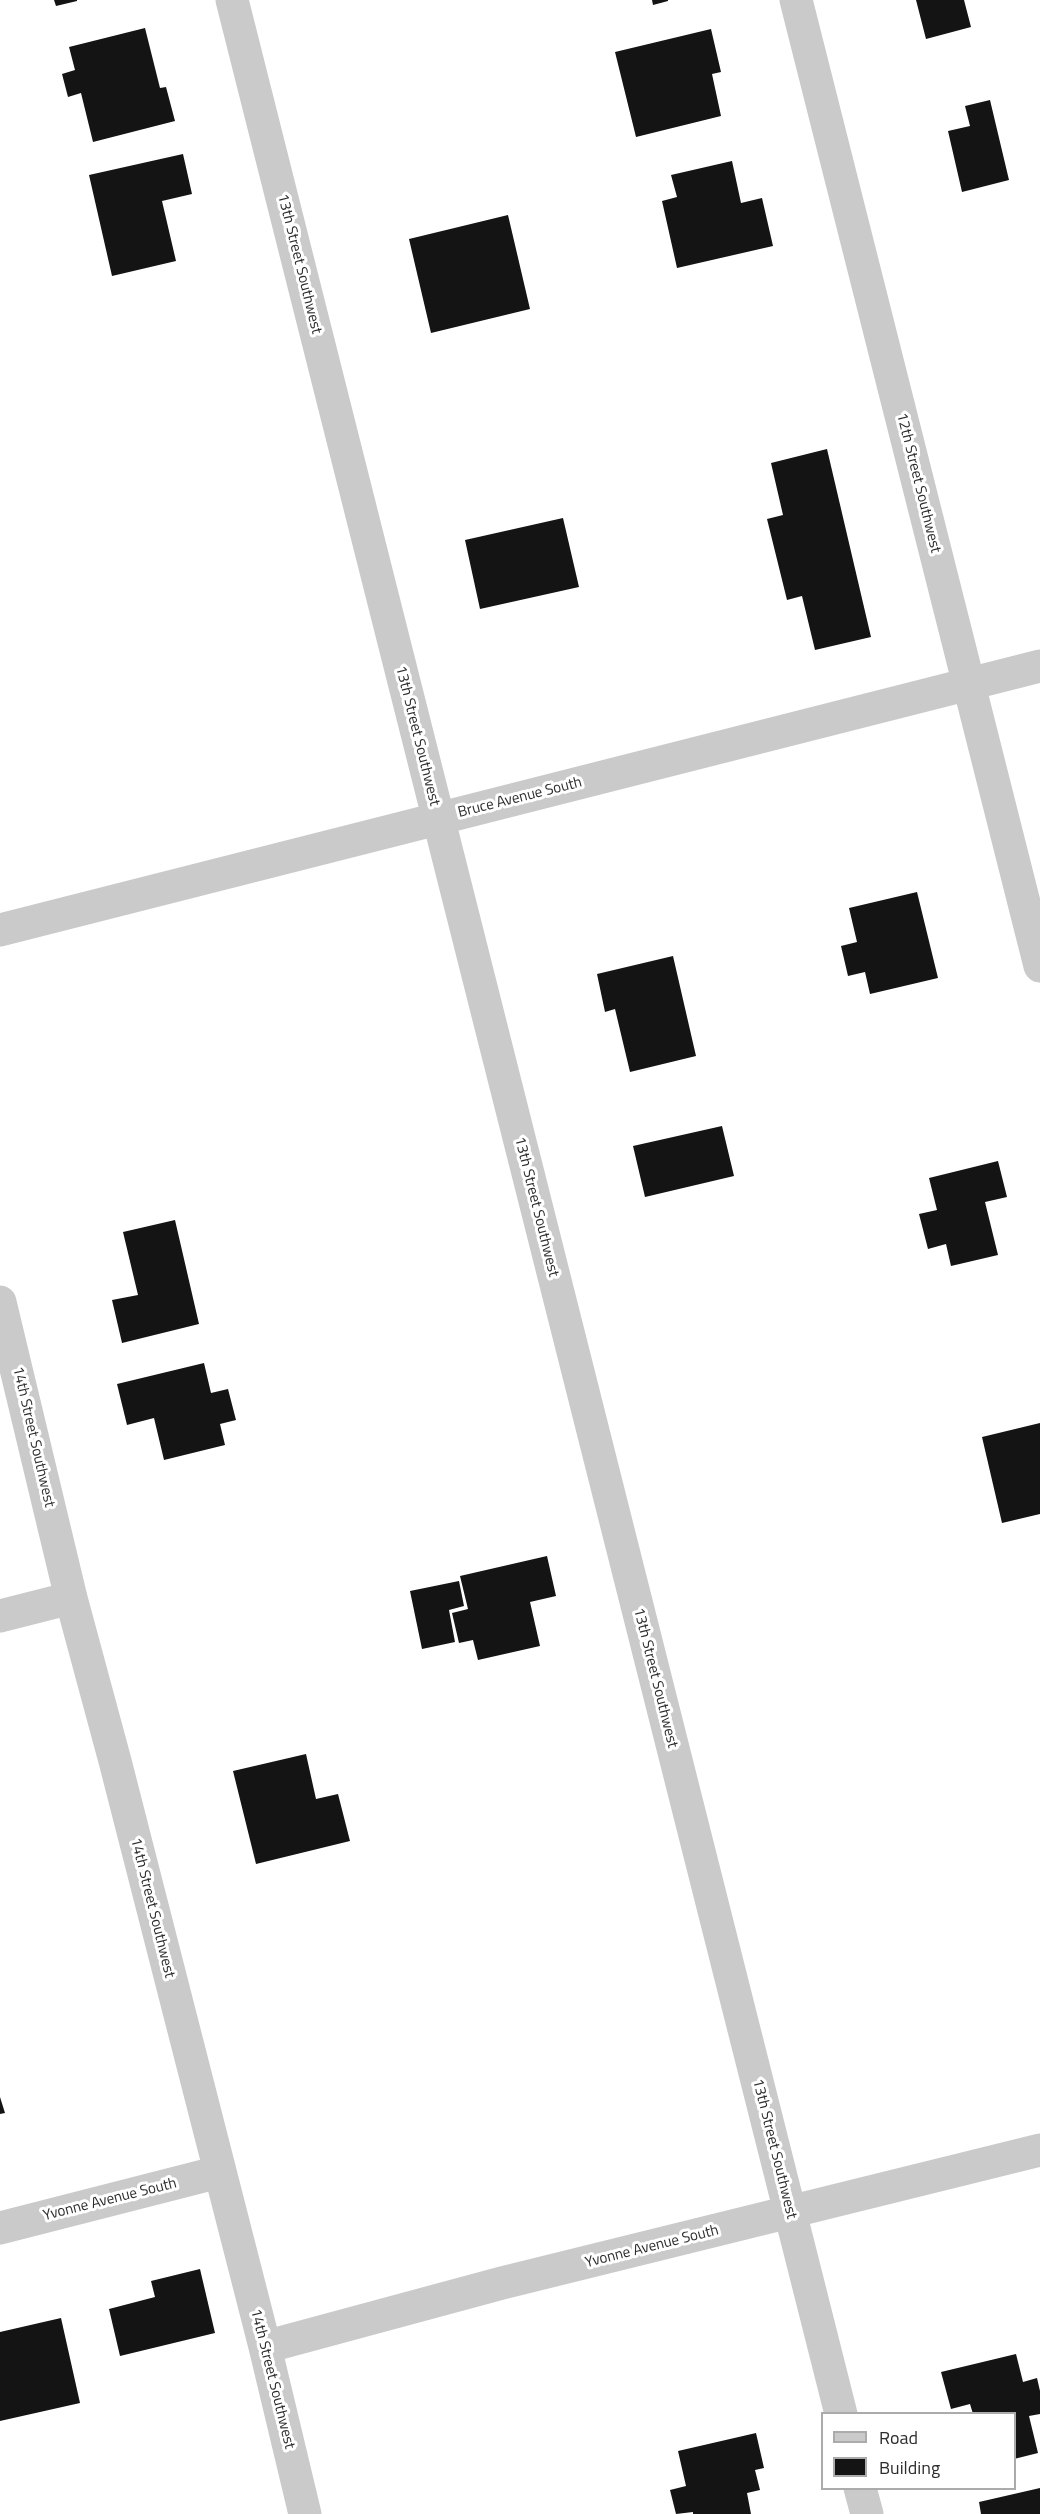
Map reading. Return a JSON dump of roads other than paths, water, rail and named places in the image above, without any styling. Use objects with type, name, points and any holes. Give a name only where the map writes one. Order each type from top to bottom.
[{"type":"street","name":"13th Street Southwest","points":[[232,0],[840,2412]]},
{"type":"street","name":"12th Street Southwest","points":[[796,0],[1040,966]]},
{"type":"street","name":"Bruce Avenue South","points":[[0,930],[1040,666]]},
{"type":"street","name":"14th Street Southwest","points":[[0,1302],[71,1598],[116,1761],[265,2347],[305,2514]]},
{"type":"street","points":[[0,1616],[71,1598]]},
{"type":"street","name":"Yvonne Avenue South","points":[[265,2347],[502,2283],[1040,2150]]},
{"type":"street","name":"Yvonne Avenue South","points":[[0,2228],[219,2172]]},
{"type":"street","points":[[861,2490],[867,2514]]}]
